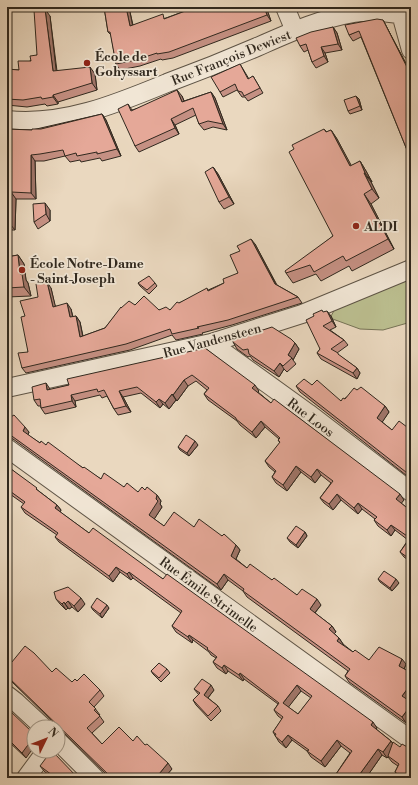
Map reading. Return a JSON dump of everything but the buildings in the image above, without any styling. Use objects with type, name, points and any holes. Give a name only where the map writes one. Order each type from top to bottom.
[{"type":"street","points":[[285,7],[295,31]]},
{"type":"street","name":"Rue François Dewiest","points":[[7,120],[61,119],[113,105],[216,65],[321,21],[361,10],[406,15]]},
{"type":"street","points":[[406,15],[411,50]]},
{"type":"street","name":"Rue Vandensteen","points":[[7,388],[210,343],[302,314],[411,269]]},
{"type":"street","name":"Rue Loos","points":[[210,343],[308,413],[411,492]]},
{"type":"street","name":"Rue Émile Strimelle","points":[[7,448],[411,740]]},
{"type":"street","points":[[7,695],[34,719]]},
{"type":"street","points":[[66,749],[95,778]]},
{"type":"street","points":[[26,778],[40,759]]},
{"type":"green space","points":[[411,269],[411,322],[383,330],[360,329],[330,318],[341,298]]},
{"type":"place","name":"École de Gohyssart","points":[[87,63]]},
{"type":"place","name":"ALDI","points":[[356,226]]},
{"type":"place","name":"École Notre-Dame - Saint-Joseph","points":[[22,270]]}]
